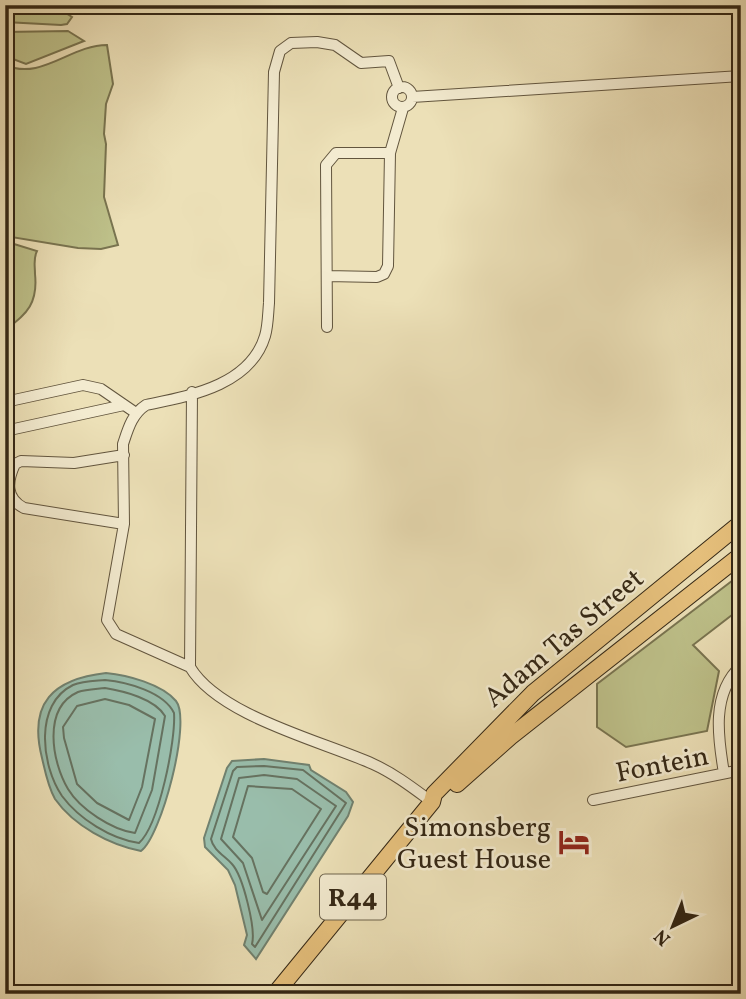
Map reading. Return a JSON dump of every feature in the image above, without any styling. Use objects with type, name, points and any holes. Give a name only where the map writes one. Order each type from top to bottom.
[{"type":"main road","name":"Adam Tas Street","points":[[275,994],[432,802],[434,794],[443,784],[534,693],[741,523]]},
{"type":"main road","name":"Adam Tas Street","points":[[432,802],[442,798],[510,737],[741,555]]},
{"type":"street","points":[[399,88],[389,61],[361,63],[335,46],[317,42],[291,43],[280,51],[274,72],[269,303],[265,336],[246,367],[226,383],[146,405],[136,413],[123,444],[124,524],[108,610],[110,628],[116,634],[190,667],[204,684],[228,704],[376,766],[432,802]]},
{"type":"street","points":[[412,97],[741,76]]},
{"type":"street","points":[[327,276],[377,277],[384,274],[388,266],[390,153],[403,108],[410,104],[412,97],[409,90],[399,88],[393,92],[391,99],[395,105],[403,108]]},
{"type":"street","points":[[327,327],[326,164],[336,153],[390,153]]},
{"type":"street","points":[[5,402],[83,385],[101,389],[136,413]]},
{"type":"street","points":[[190,667],[192,392]]},
{"type":"street","points":[[5,431],[124,405]]},
{"type":"street","points":[[124,455],[60,464],[21,461],[15,464],[8,486],[12,500],[23,508],[124,524]]},
{"type":"street","points":[[724,773],[719,741],[719,716],[727,682],[741,666]]},
{"type":"street","name":"Fontein","points":[[593,800],[741,770]]},
{"type":"green space","points":[[5,5],[53,5],[72,17],[67,24],[61,25],[5,22]]},
{"type":"green space","points":[[68,31],[84,41],[26,64],[5,56],[5,32]]},
{"type":"green space","points":[[107,45],[113,84],[106,104],[104,197],[118,245],[101,249],[78,248],[5,236],[5,65],[31,69],[81,50]]},
{"type":"green space","points":[[14,244],[37,251],[36,284],[30,306],[5,330],[5,245]]},
{"type":"green space","points":[[741,574],[741,608],[693,645],[719,671],[707,731],[626,747],[597,727],[597,684]]},
{"type":"water","points":[[106,673],[153,685],[176,701],[180,713],[177,754],[165,803],[149,841],[141,851],[105,839],[72,818],[55,799],[42,758],[39,722],[49,697],[72,681]]},
{"type":"water","points":[[264,759],[309,765],[311,770],[346,792],[353,802],[348,816],[256,959],[244,945],[247,935],[235,885],[228,870],[205,847],[204,838],[227,768],[232,761]]},
{"type":"place","name":"Simonsberg Guest House","points":[[574,842]]}]
